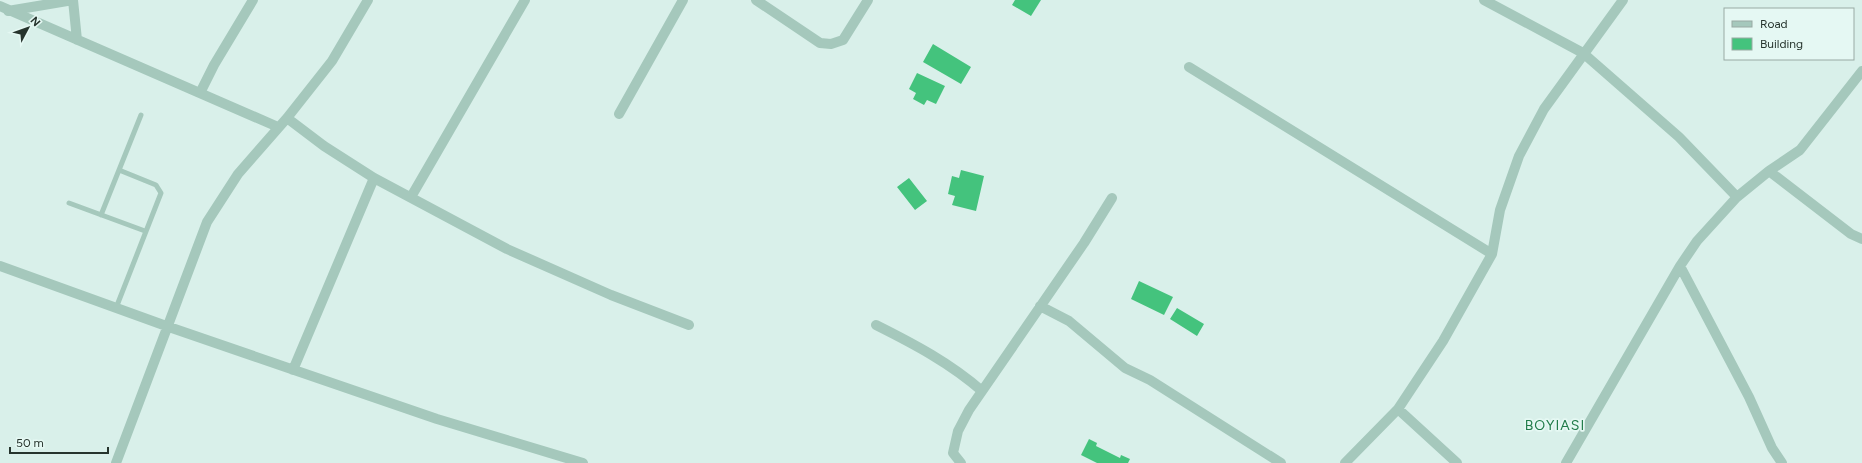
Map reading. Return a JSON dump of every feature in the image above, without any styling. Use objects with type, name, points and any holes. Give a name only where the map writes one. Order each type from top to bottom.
[{"type":"street","points":[[4,9],[73,0],[77,40]]},
{"type":"street","points":[[200,93],[214,65],[253,0]]},
{"type":"street","points":[[116,463],[207,222],[238,174],[287,118],[332,61],[368,0]]},
{"type":"street","points":[[411,197],[525,0]]},
{"type":"street","points":[[619,114],[683,0]]},
{"type":"street","points":[[756,0],[820,42],[831,44],[842,40],[868,0]]},
{"type":"street","points":[[1484,0],[1583,53],[1679,137],[1737,197]]},
{"type":"street","points":[[1345,463],[1398,409],[1443,341],[1492,254],[1500,210],[1519,156],[1544,109],[1583,53],[1623,0]]},
{"type":"street","points":[[4,9],[278,127]]},
{"type":"street","points":[[1188,67],[1492,254]]},
{"type":"street","points":[[1566,463],[1680,266],[1697,241],[1737,197],[1769,171],[1800,150],[1862,71]]},
{"type":"street","points":[[287,118],[324,146],[374,178],[507,249],[611,295],[689,325]]},
{"type":"street","points":[[1769,171],[1851,234],[1862,239]]},
{"type":"street","points":[[293,370],[374,178]]},
{"type":"street","points":[[962,463],[953,453],[958,431],[982,391],[1084,243],[1112,198]]},
{"type":"street","points":[[0,266],[293,370],[437,419],[582,463]]},
{"type":"street","points":[[1680,266],[1749,397],[1772,448],[1782,463]]},
{"type":"street","points":[[1040,306],[1069,321],[1125,368],[1150,380],[1281,463]]},
{"type":"street","points":[[876,325],[944,362],[962,374],[982,391]]},
{"type":"street","points":[[1398,409],[1457,463]]},
{"type":"lane","points":[[101,215],[141,115]]},
{"type":"lane","points":[[116,308],[161,193],[156,185],[119,170]]},
{"type":"lane","points":[[69,203],[145,232]]},
{"type":"building","points":[[1015,0],[1041,0],[1031,16],[1012,5]]},
{"type":"building","points":[[933,44],[971,67],[961,84],[923,62]]},
{"type":"building","points":[[917,73],[945,86],[936,104],[927,100],[924,105],[913,99],[916,93],[909,89]]},
{"type":"building","points":[[961,170],[984,176],[976,211],[952,205],[955,196],[948,194],[952,176],[959,178]]},
{"type":"building","points":[[909,178],[927,201],[915,210],[897,187]]},
{"type":"building","points":[[1139,281],[1173,297],[1164,315],[1131,299]]},
{"type":"building","points":[[1177,308],[1204,324],[1197,336],[1170,319]]},
{"type":"building","points":[[1089,439],[1097,443],[1096,446],[1120,458],[1121,455],[1130,459],[1128,463],[1097,463],[1081,455]]},
{"type":"district","name":"BOYIASI","points":[[1555,425]]}]
